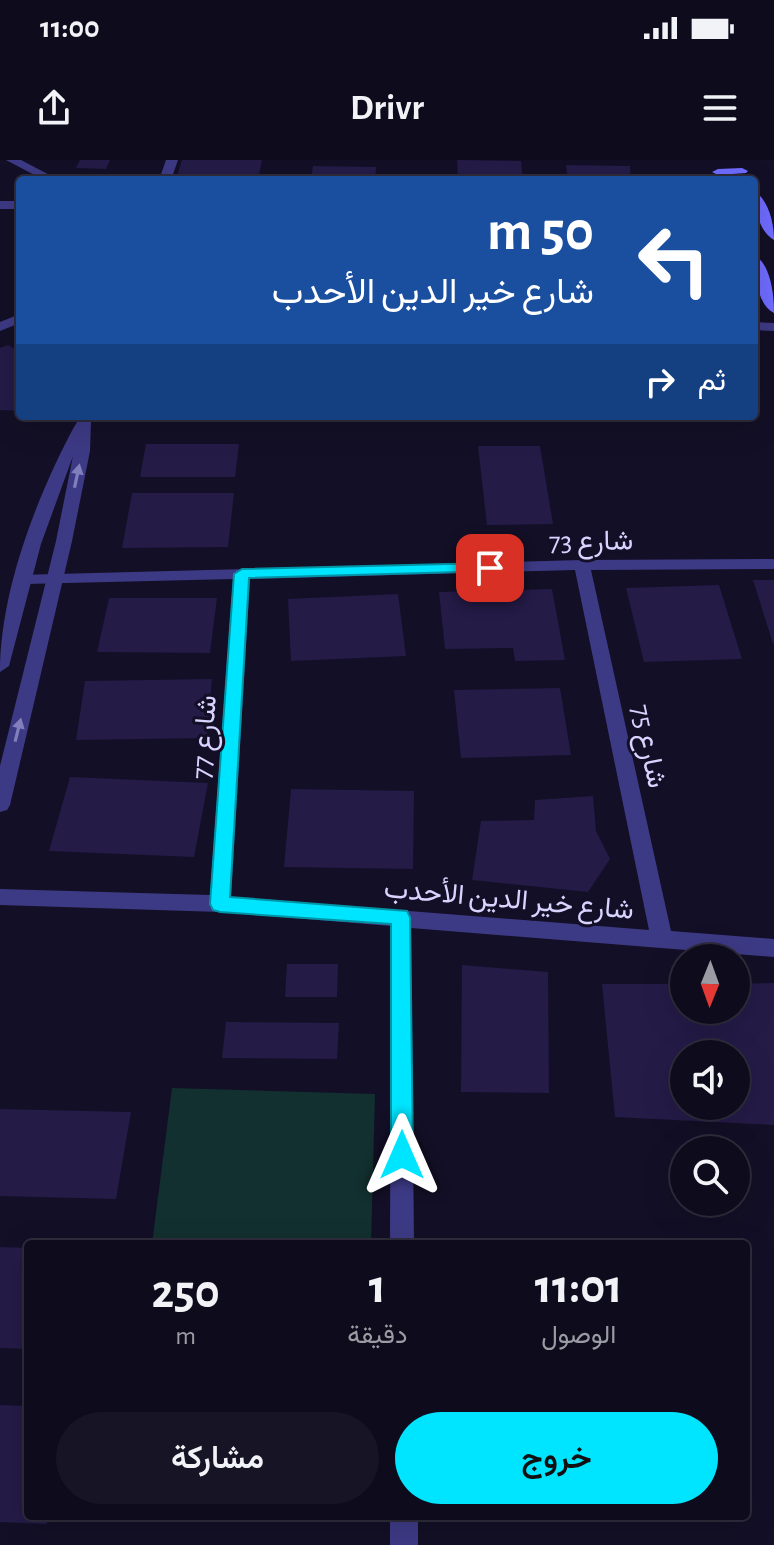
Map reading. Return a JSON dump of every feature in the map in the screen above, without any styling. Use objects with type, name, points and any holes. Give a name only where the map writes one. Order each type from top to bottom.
[{"type":"main road","points":[[717,171],[742,170]]},
{"type":"main road","points":[[760,218],[774,236]]},
{"type":"main road","points":[[758,267],[770,290],[774,309]]},
{"type":"street","points":[[12,160],[45,176]]},
{"type":"street","points":[[0,666],[66,453],[84,420]]},
{"type":"street","points":[[0,805],[55,578],[82,451],[85,420]]},
{"type":"street","name":"شارع 73","points":[[25,579],[582,565],[774,564]]},
{"type":"street","name":"شارع 75","points":[[582,565],[662,939]]},
{"type":"street","name":"شارع 77","points":[[220,904],[242,574]]},
{"type":"street","name":"شارع خير الدين الأحدب","points":[[0,897],[220,904],[774,948]]},
{"type":"street","points":[[401,917],[402,1240]]},
{"type":"street","points":[[404,1520],[404,1545]]},
{"type":"green space","points":[[172,1088],[375,1094],[371,1240],[153,1240]]},
{"type":"building","points":[[80,160],[110,160],[106,169],[76,168]]},
{"type":"building","points":[[182,160],[262,160],[259,176],[177,176]]},
{"type":"building","points":[[457,160],[521,161],[523,176],[458,176]]},
{"type":"building","points":[[566,165],[630,166],[631,176],[567,176]]},
{"type":"building","points":[[313,166],[376,167],[375,176],[312,176]]},
{"type":"building","points":[[8,345],[16,350],[16,411],[0,410],[0,348]]},
{"type":"building","points":[[146,444],[239,444],[235,477],[140,477]]},
{"type":"building","points":[[478,446],[540,446],[553,524],[487,525]]},
{"type":"building","points":[[132,493],[234,493],[228,547],[122,548]]},
{"type":"building","points":[[753,580],[774,580],[774,644],[773,644]]},
{"type":"building","points":[[719,585],[742,659],[644,662],[626,588]]},
{"type":"building","points":[[552,589],[565,660],[515,661],[513,648],[445,649],[439,592]]},
{"type":"building","points":[[398,594],[406,656],[291,661],[288,599]]},
{"type":"building","points":[[109,598],[217,598],[210,653],[97,652]]},
{"type":"building","points":[[212,679],[207,738],[76,740],[85,681]]},
{"type":"building","points":[[560,688],[571,755],[461,758],[454,690]]},
{"type":"building","points":[[70,777],[208,783],[194,857],[49,851]]},
{"type":"building","points":[[291,789],[414,791],[413,869],[284,867]]},
{"type":"building","points":[[593,796],[596,831],[610,859],[588,892],[472,880],[481,821],[534,820],[535,800]]},
{"type":"building","points":[[287,964],[338,964],[337,997],[285,997]]},
{"type":"building","points":[[462,965],[548,972],[549,1093],[461,1092]]},
{"type":"building","points":[[774,983],[774,1125],[675,1120],[750,1120],[750,1040],[670,1040],[670,1120],[615,1117],[602,984],[670,984],[670,1024],[750,1024],[750,984]]},
{"type":"building","points":[[226,1022],[339,1023],[337,1059],[222,1058]]},
{"type":"building","points":[[0,1109],[131,1112],[116,1199],[0,1196]]},
{"type":"building","points":[[0,1247],[24,1248],[24,1349],[0,1348]]},
{"type":"building","points":[[0,1405],[24,1406],[24,1520],[48,1520],[47,1524],[0,1522]]},
{"type":"route","points":[[402,1155],[401,917],[220,904],[242,574],[490,568]]}]
